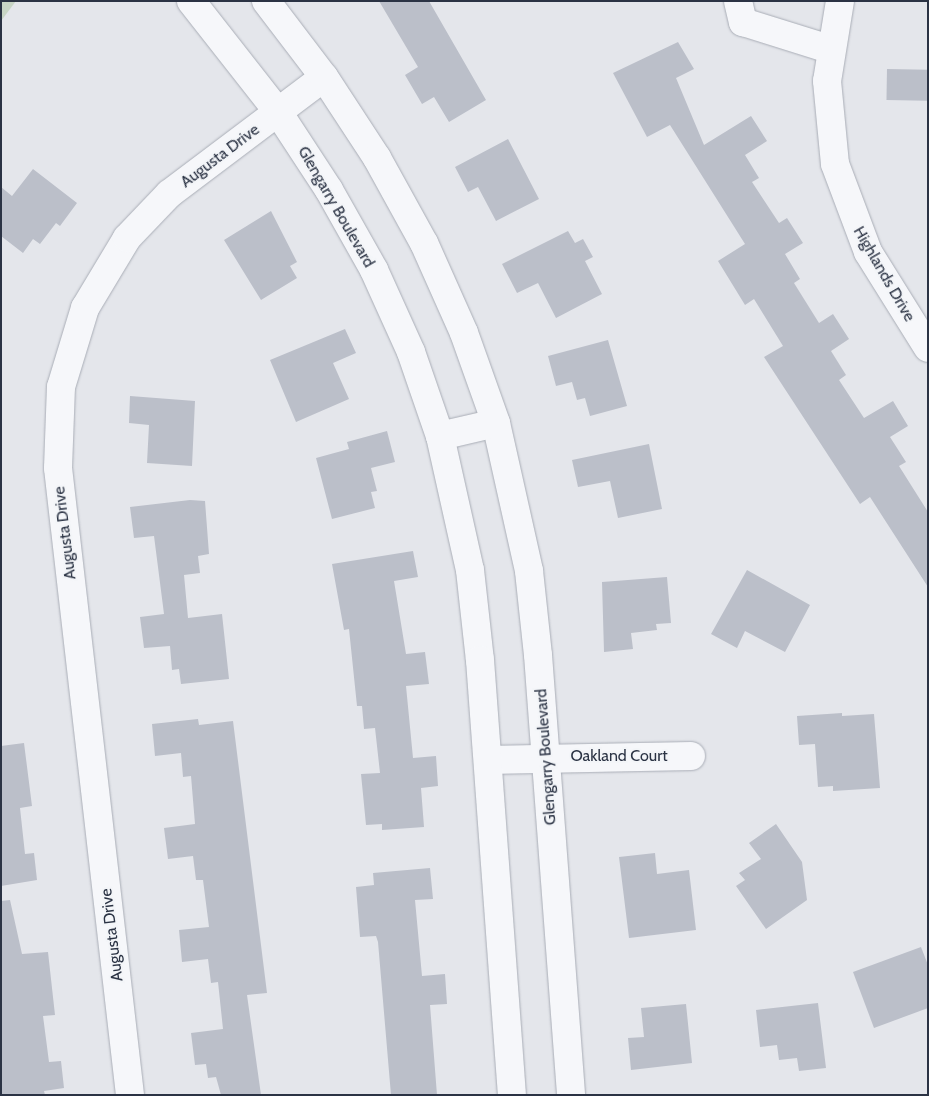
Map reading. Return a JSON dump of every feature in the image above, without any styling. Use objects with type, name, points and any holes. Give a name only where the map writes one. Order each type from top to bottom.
[{"type":"street","name":"Glengarry Boulevard","points":[[192,1],[278,112],[374,270],[410,352],[440,436],[470,570],[488,760],[512,1095]]},
{"type":"street","name":"Glengarry Boulevard","points":[[266,1],[324,77],[377,158],[424,244],[464,333],[496,423],[529,571],[546,756],[572,1095]]},
{"type":"street","points":[[738,1],[743,22],[830,49]]},
{"type":"street","name":"Highlands Drive","points":[[840,1],[830,49],[829,123],[843,195],[868,252],[927,344]]},
{"type":"street","name":"Augusta Drive","points":[[130,1095],[58,468],[61,387],[85,308],[127,238],[169,194],[324,77]]},
{"type":"street","points":[[440,436],[496,423]]},
{"type":"street","name":"Oakland Court","points":[[488,760],[546,756],[691,756]]},
{"type":"green space","points":[[1,1],[16,1],[1,21]]},
{"type":"building","points":[[379,1],[429,1],[486,100],[449,122],[434,97],[422,104],[405,75],[418,67]]},
{"type":"building","points":[[678,42],[694,69],[676,78],[704,145],[751,116],[767,141],[745,155],[759,178],[752,182],[779,223],[787,218],[803,243],[785,254],[800,279],[794,283],[819,323],[833,314],[849,339],[831,351],[846,375],[839,380],[864,418],[893,401],[908,426],[890,437],[906,462],[899,466],[928,512],[928,587],[870,497],[860,504],[764,357],[783,346],[754,299],[745,305],[718,261],[745,244],[670,125],[647,137],[613,73]]},
{"type":"building","points":[[887,69],[928,70],[927,101],[886,100]]},
{"type":"building","points":[[508,139],[539,199],[496,221],[478,187],[468,192],[455,167]]},
{"type":"building","points":[[33,169],[77,203],[60,226],[56,223],[40,244],[33,239],[23,253],[1,236],[1,187],[12,196]]},
{"type":"building","points":[[271,211],[297,262],[290,266],[297,278],[261,300],[224,240]]},
{"type":"building","points":[[568,231],[575,243],[583,239],[593,257],[585,261],[602,294],[556,318],[538,283],[517,293],[502,264]]},
{"type":"building","points":[[345,329],[356,353],[333,363],[349,399],[296,422],[270,360]]},
{"type":"building","points":[[608,340],[627,406],[590,416],[585,398],[577,400],[572,382],[556,386],[548,356]]},
{"type":"building","points":[[130,396],[195,401],[192,466],[147,463],[149,425],[129,423]]},
{"type":"building","points":[[387,431],[395,462],[371,468],[377,491],[371,492],[375,508],[332,519],[316,458],[349,449],[347,442]]},
{"type":"building","points":[[649,444],[662,509],[618,518],[610,481],[578,487],[572,460]]},
{"type":"building","points":[[190,500],[205,501],[209,554],[198,556],[200,573],[184,575],[188,618],[222,614],[229,679],[181,684],[179,669],[172,670],[170,646],[144,648],[140,617],[164,614],[154,536],[134,538],[130,507]]},
{"type":"building","points":[[413,551],[418,577],[394,581],[406,654],[425,652],[429,684],[406,686],[413,758],[436,756],[438,786],[421,788],[424,827],[382,830],[382,824],[366,825],[361,774],[380,773],[375,728],[364,729],[362,706],[357,706],[349,629],[344,630],[332,564]]},
{"type":"building","points":[[747,570],[810,605],[785,652],[745,631],[737,648],[711,634]]},
{"type":"building","points":[[667,577],[671,623],[656,624],[657,630],[631,633],[633,649],[604,652],[602,582]]},
{"type":"building","points":[[842,713],[842,716],[874,714],[880,788],[833,791],[833,786],[818,787],[815,744],[799,745],[797,716]]},
{"type":"building","points":[[198,719],[199,725],[233,721],[267,993],[247,995],[261,1095],[221,1095],[216,1077],[208,1078],[206,1064],[195,1065],[191,1033],[223,1029],[218,982],[211,983],[208,959],[182,962],[179,930],[209,927],[203,880],[196,880],[193,856],[168,859],[164,828],[195,824],[191,776],[183,777],[181,753],[155,756],[152,724]]},
{"type":"building","points":[[24,743],[32,806],[20,808],[25,854],[34,853],[37,880],[1,886],[1,746]]},
{"type":"building","points":[[776,824],[802,862],[807,900],[766,929],[736,886],[745,880],[739,873],[761,859],[749,843]]},
{"type":"building","points":[[655,853],[657,874],[689,870],[696,930],[629,938],[619,857]]},
{"type":"building","points":[[430,868],[433,899],[415,900],[422,976],[445,974],[447,1004],[430,1005],[437,1095],[391,1095],[378,942],[376,936],[360,937],[356,887],[374,885],[373,873]]},
{"type":"building","points":[[10,900],[22,954],[48,952],[55,1015],[43,1016],[49,1062],[61,1061],[64,1088],[44,1091],[45,1095],[1,1095],[1,901]]},
{"type":"building","points":[[921,947],[928,965],[928,1008],[874,1028],[853,972]]},
{"type":"building","points":[[818,1003],[826,1068],[799,1071],[797,1058],[779,1060],[777,1045],[760,1047],[756,1010]]},
{"type":"building","points":[[686,1004],[692,1063],[631,1070],[628,1038],[644,1037],[641,1008]]}]
